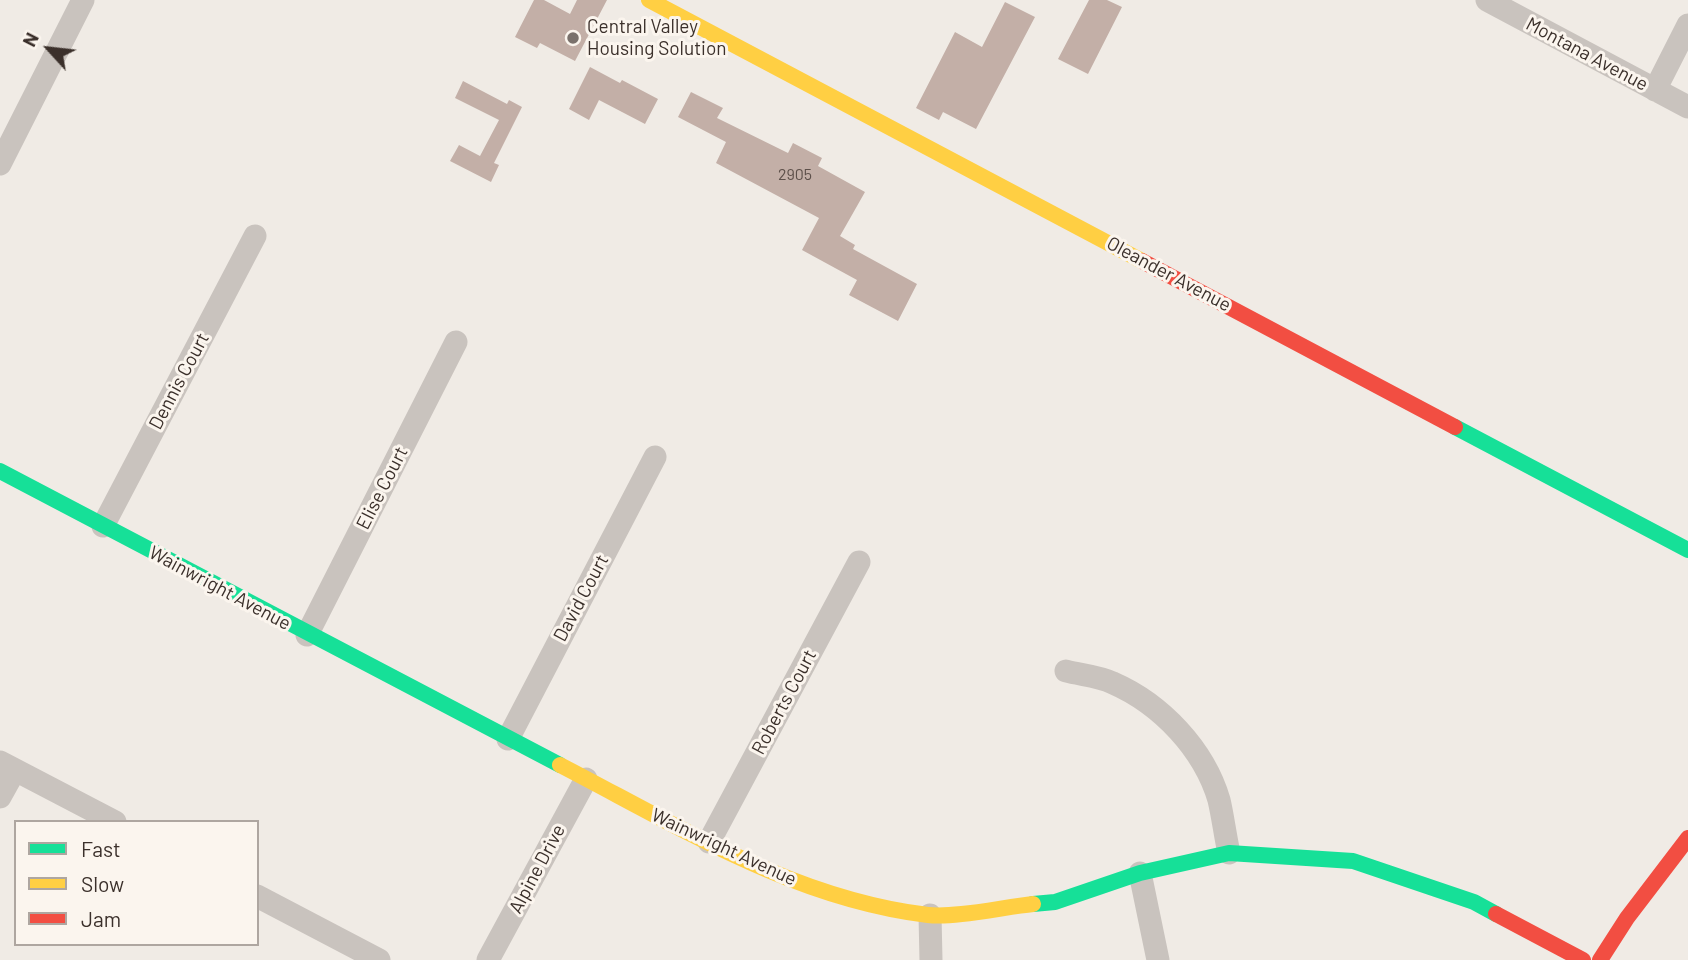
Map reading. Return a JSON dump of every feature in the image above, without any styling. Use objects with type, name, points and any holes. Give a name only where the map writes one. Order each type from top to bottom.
[{"type":"street","points":[[0,164],[83,0]]},
{"type":"street","name":"Oleander Avenue","points":[[649,0],[1688,550]]},
{"type":"street","name":"Montana Avenue","points":[[1487,0],[1688,107]]},
{"type":"street","points":[[1655,90],[1688,25]]},
{"type":"street","name":"Dennis Court","points":[[103,526],[254,236]]},
{"type":"street","name":"Elise Court","points":[[307,635],[456,342]]},
{"type":"street","name":"David Court","points":[[508,738],[655,457]]},
{"type":"street","name":"Wainwright Avenue","points":[[0,471],[307,635],[709,842],[766,871],[835,896],[930,915],[1055,902],[1140,873],[1229,853],[1353,861],[1474,901],[1583,960]]},
{"type":"street","name":"Roberts Court","points":[[709,842],[859,562]]},
{"type":"street","points":[[1066,671],[1112,681],[1166,718],[1187,741],[1203,764],[1218,799],[1229,853]]},
{"type":"street","points":[[0,797],[7,766],[111,820]]},
{"type":"street","name":"Alpine Drive","points":[[488,960],[586,779]]},
{"type":"street","points":[[1600,960],[1688,838]]},
{"type":"street","points":[[1140,873],[1158,960]]},
{"type":"street","points":[[259,897],[379,960]]},
{"type":"street","points":[[930,915],[931,960]]},
{"type":"building","points":[[534,0],[544,0],[570,14],[577,0],[607,0],[575,61],[540,43],[537,48],[515,37]]},
{"type":"building","points":[[1089,0],[1107,0],[1122,7],[1088,74],[1058,59]]},
{"type":"building","points":[[1005,2],[1035,17],[976,129],[943,112],[939,120],[916,108],[955,32],[982,47]]},
{"type":"building","points":[[590,67],[658,99],[645,124],[599,100],[589,120],[569,109]]},
{"type":"building","points":[[463,81],[507,104],[509,100],[522,107],[494,163],[499,165],[491,182],[450,161],[459,145],[480,156],[499,120],[455,98]]},
{"type":"building","points":[[691,92],[723,108],[717,118],[788,153],[793,143],[822,158],[818,166],[865,192],[840,236],[855,245],[853,249],[917,284],[898,321],[849,295],[857,280],[802,250],[819,218],[716,163],[726,142],[678,117]]},
{"type":"traffic: fast","points":[[1455,427],[1688,550]]},
{"type":"traffic: fast","points":[[0,471],[560,765]]},
{"type":"traffic: fast","points":[[1033,904],[1055,902],[1140,873],[1229,853],[1353,861],[1474,902],[1496,914]]},
{"type":"traffic: slow","points":[[649,0],[1142,261]]},
{"type":"traffic: slow","points":[[560,765],[738,857],[831,893],[879,906],[939,916],[1033,904]]},
{"type":"traffic: jam","points":[[1142,261],[1455,427]]},
{"type":"traffic: jam","points":[[1600,960],[1627,918],[1688,838]]},
{"type":"traffic: jam","points":[[1496,914],[1583,960]]},
{"type":"place","name":"Central Valley Housing Solution","points":[[573,38]]}]
